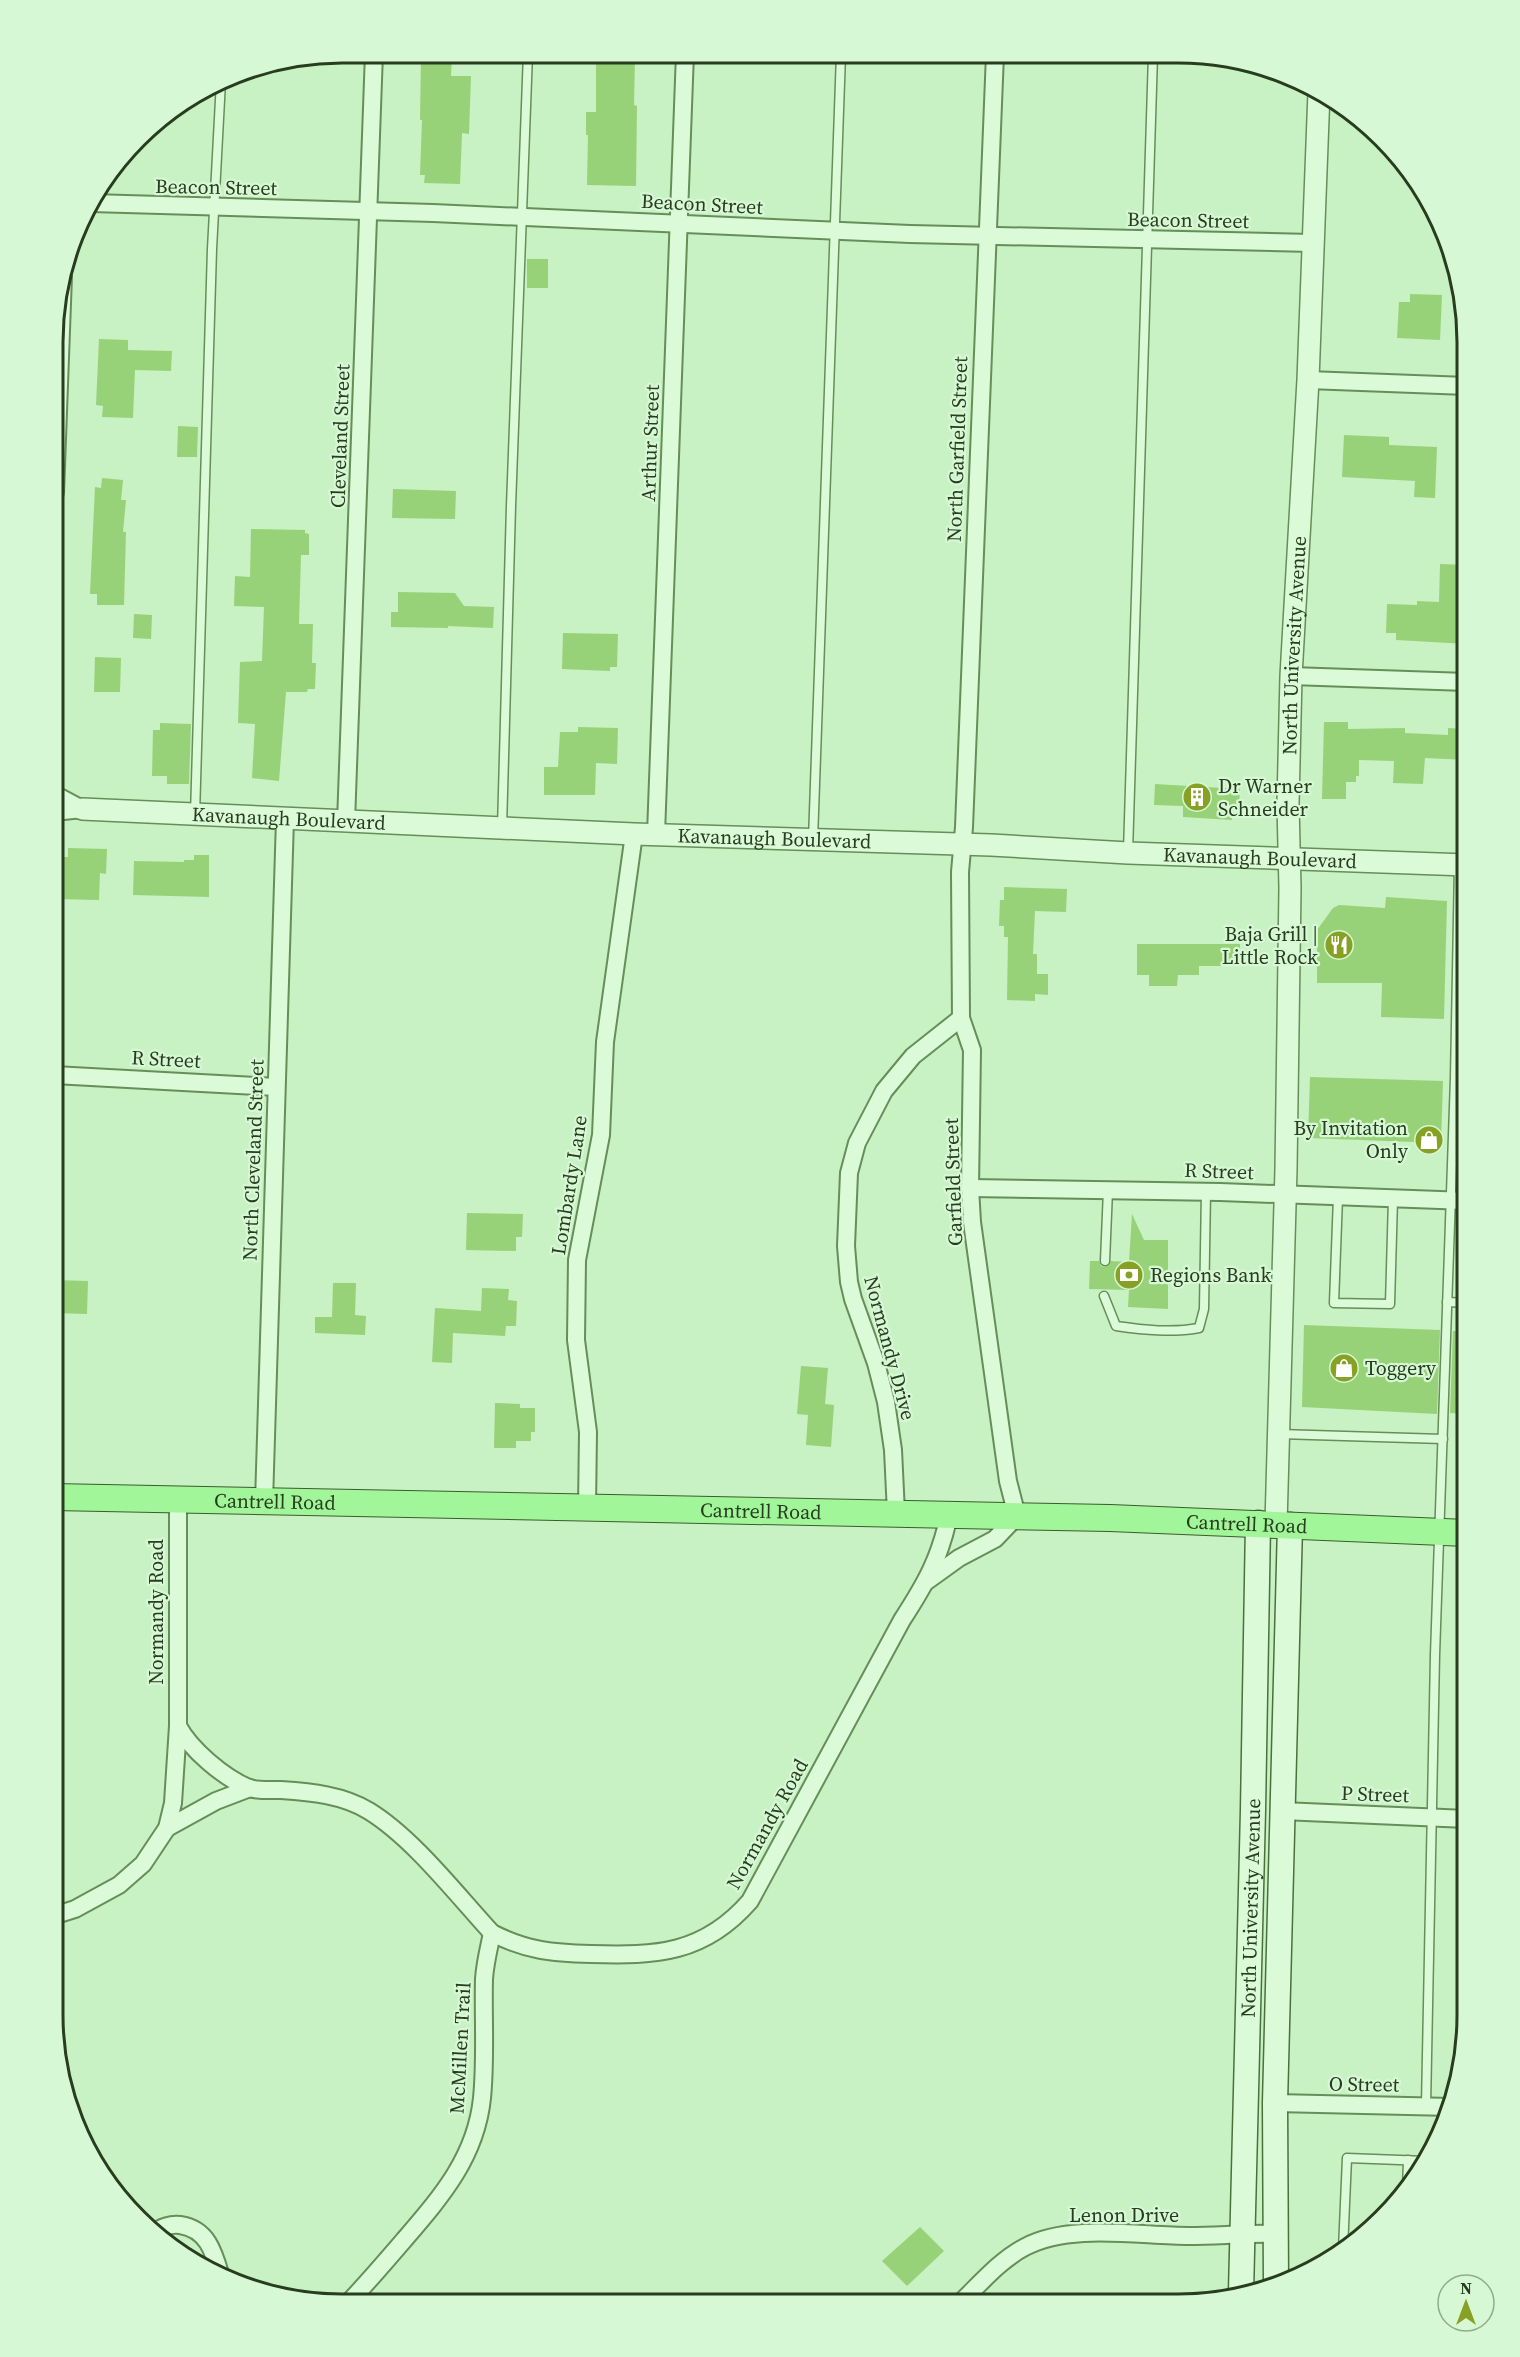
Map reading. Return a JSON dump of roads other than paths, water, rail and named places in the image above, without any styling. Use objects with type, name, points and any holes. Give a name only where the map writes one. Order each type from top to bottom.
[{"type":"main road","name":"Cantrell Road","points":[[63,1497],[1017,1516],[1457,1533]]},
{"type":"main road","name":"North University Avenue","points":[[1275,1524],[1282,1810],[1275,2103],[1276,2276]]},
{"type":"main road","name":"North University Avenue","points":[[1241,2287],[1254,1799],[1275,1524]]},
{"type":"street","name":"Cleveland Street","points":[[346,822],[374,63]]},
{"type":"street","name":"Arthur Street","points":[[656,834],[685,63]]},
{"type":"street","name":"North Garfield Street","points":[[963,845],[995,63]]},
{"type":"street","name":"North University Avenue","points":[[1275,1524],[1285,1195],[1290,858],[1288,804],[1292,676],[1308,380],[1318,100]]},
{"type":"street","name":"Beacon Street","points":[[99,203],[522,217],[679,223],[718,227],[987,236],[1312,243]]},
{"type":"street","points":[[1308,380],[1457,386]]},
{"type":"street","points":[[1292,676],[1457,682]]},
{"type":"street","points":[[63,799],[82,809]]},
{"type":"street","name":"Kavanaugh Boulevard","points":[[82,809],[634,834],[1457,865]]},
{"type":"street","points":[[63,811],[82,809]]},
{"type":"street","name":"North Cleveland Street","points":[[264,1502],[285,819]]},
{"type":"street","name":"Lombardy Lane","points":[[587,1508],[587,1423],[576,1340],[577,1260],[601,1135],[608,1021],[634,834]]},
{"type":"street","name":"Garfield Street","points":[[963,845],[960,872],[961,1018],[972,1050],[970,1188],[972,1222],[1008,1481],[1017,1516]]},
{"type":"street","name":"Normandy Drive","points":[[896,1513],[893,1450],[886,1402],[876,1363],[849,1282],[846,1245],[849,1173],[857,1143],[884,1091],[913,1056],[961,1018]]},
{"type":"street","name":"R Street","points":[[63,1075],[276,1088]]},
{"type":"street","name":"R Street","points":[[970,1188],[1206,1191],[1457,1201]]},
{"type":"street","name":"Normandy Road","points":[[167,1828],[173,1803],[178,1726],[178,1499]]},
{"type":"street","name":"Normandy Road","points":[[178,1726],[185,1739],[206,1758],[228,1776],[250,1788],[323,1794],[368,1810],[406,1841],[492,1934],[528,1949],[636,1956],[663,1953],[686,1946],[714,1933],[737,1916],[750,1901],[902,1620],[927,1581],[942,1545],[950,1515]]},
{"type":"street","name":"Normandy Road","points":[[927,1581],[959,1558],[994,1539],[1017,1516]]},
{"type":"street","name":"Normandy Road","points":[[167,1828],[216,1801],[250,1788]]},
{"type":"street","name":"P Street","points":[[1282,1810],[1457,1818]]},
{"type":"street","points":[[63,1913],[75,1909],[119,1885],[143,1864],[167,1828]]},
{"type":"street","name":"McMillen Trail","points":[[357,2294],[453,2181],[467,2156],[478,2127],[485,2058],[484,1978],[492,1934]]},
{"type":"street","name":"O Street","points":[[1275,2103],[1441,2107]]},
{"type":"street","points":[[162,2228],[175,2224],[197,2230],[213,2249],[218,2265]]},
{"type":"street","name":"Lenon Drive","points":[[970,2294],[1010,2257],[1027,2246],[1046,2239],[1085,2234],[1191,2236],[1241,2233],[1276,2234]]},
{"type":"lane","points":[[502,828],[510,518],[528,63]]},
{"type":"lane","points":[[813,841],[841,63]]},
{"type":"lane","points":[[1128,853],[1153,63]]},
{"type":"lane","points":[[195,815],[221,91]]},
{"type":"lane","points":[[1426,2106],[1432,1817],[1457,1025]]},
{"type":"lane","points":[[1105,1261],[1108,1190]]},
{"type":"lane","points":[[1104,1296],[1116,1326],[1142,1330],[1199,1328],[1204,1309],[1206,1191]]},
{"type":"lane","points":[[1338,1197],[1334,1302],[1345,1303],[1390,1304],[1393,1199]]},
{"type":"lane","points":[[1447,1302],[1457,1302]]},
{"type":"lane","points":[[1279,1434],[1443,1439]]},
{"type":"lane","points":[[1343,2239],[1347,2158],[1416,2160]]},
{"type":"lane","points":[[1408,2160],[1408,2173]]},
{"type":"place","name":"Dr Warner Schneider","points":[[1197,797]]},
{"type":"place","name":"Baja Grill | Little Rock","points":[[1339,945]]},
{"type":"place","name":"By Invitation Only","points":[[1429,1140]]},
{"type":"place","name":"Regions Bank","points":[[1129,1275]]},
{"type":"place","name":"Toggery","points":[[1344,1368]]}]
